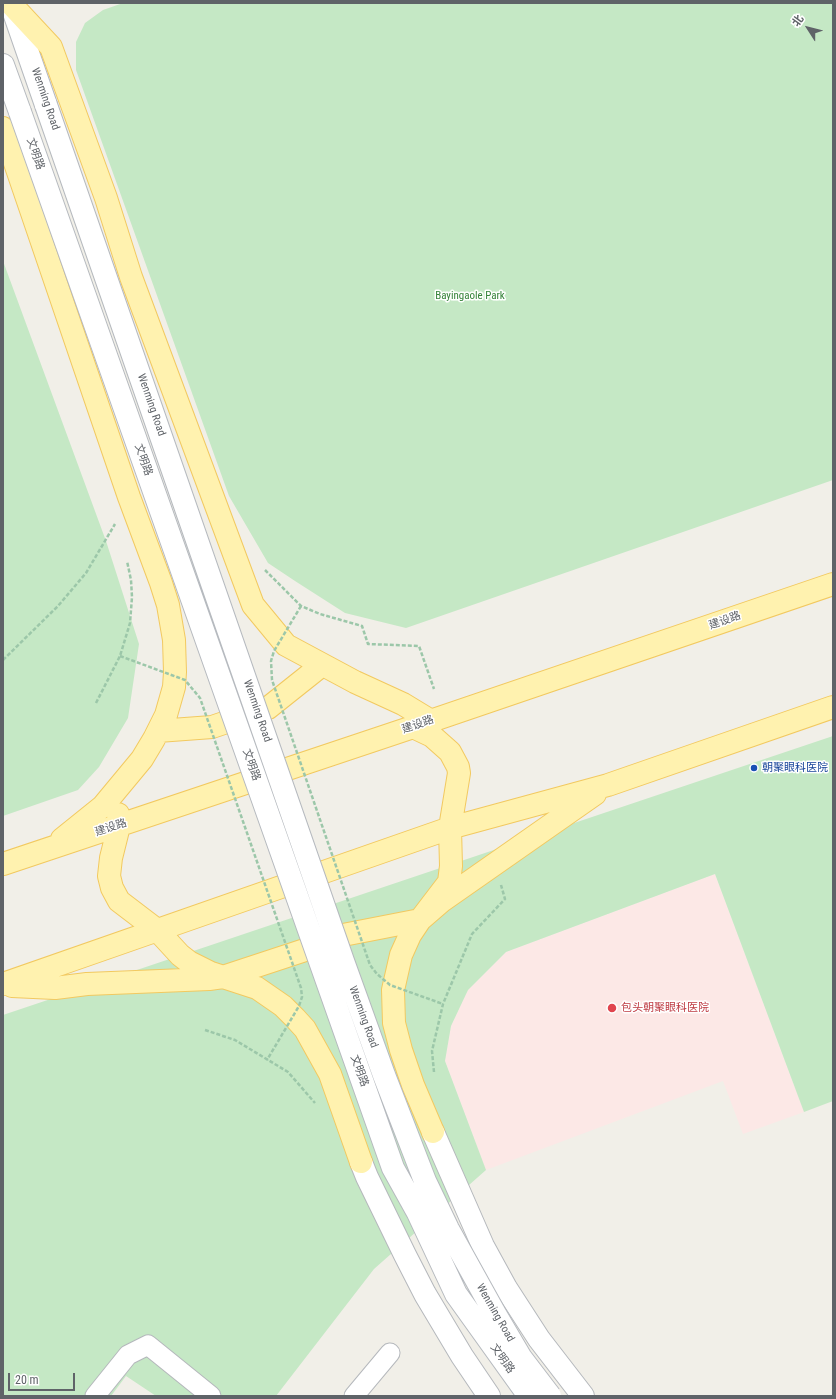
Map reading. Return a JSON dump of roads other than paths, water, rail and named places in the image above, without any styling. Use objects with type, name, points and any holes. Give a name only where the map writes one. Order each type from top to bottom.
[{"type":"main road","name":"Wenming Road","points":[[10,4],[343,961],[400,1117],[425,1181],[466,1264],[521,1358],[550,1396]]},
{"type":"main road","points":[[10,4],[51,47],[106,198],[131,278],[252,606],[286,645],[355,682],[403,704],[432,736],[450,752],[458,767],[458,781],[450,828],[451,866],[449,882],[420,920]]},
{"type":"main road","name":"文明路","points":[[3,65],[393,1168],[418,1213],[456,1294],[529,1396]]},
{"type":"main road","points":[[3,128],[129,497],[161,583],[168,605],[174,640],[174,687],[166,715],[142,759],[103,806],[69,834],[44,851]]},
{"type":"main road","name":"建设路","points":[[3,864],[422,724],[833,584]]},
{"type":"main road","points":[[158,731],[212,727],[268,708],[322,665]]},
{"type":"main road","points":[[3,985],[450,828],[608,785],[833,707]]},
{"type":"main road","points":[[123,783],[118,800],[119,826],[109,876],[112,888],[119,901],[157,930],[180,955],[189,962],[211,973],[257,988],[270,995],[305,1029],[330,1074],[367,1177],[405,1255],[425,1294],[457,1349],[489,1396]]},
{"type":"main road","points":[[3,985],[55,988],[87,984],[210,979],[223,977],[305,950],[343,935],[420,920],[454,893],[608,785]]},
{"type":"main road","name":"Wenming Road","points":[[420,920],[410,935],[398,963],[393,990],[394,1023],[401,1050],[413,1085],[483,1246],[506,1288],[539,1339],[582,1396]]},
{"type":"street","points":[[95,1396],[128,1355],[148,1345],[211,1396]]},
{"type":"street","points":[[354,1396],[390,1353]]},
{"type":"place","name":"朝聚眼科医院","points":[[754,768]]},
{"type":"place","name":"包头朝聚眼科医院","points":[[612,1008]]},
{"type":"park label","name":"Bayingaole Park","points":[[470,296]]}]
